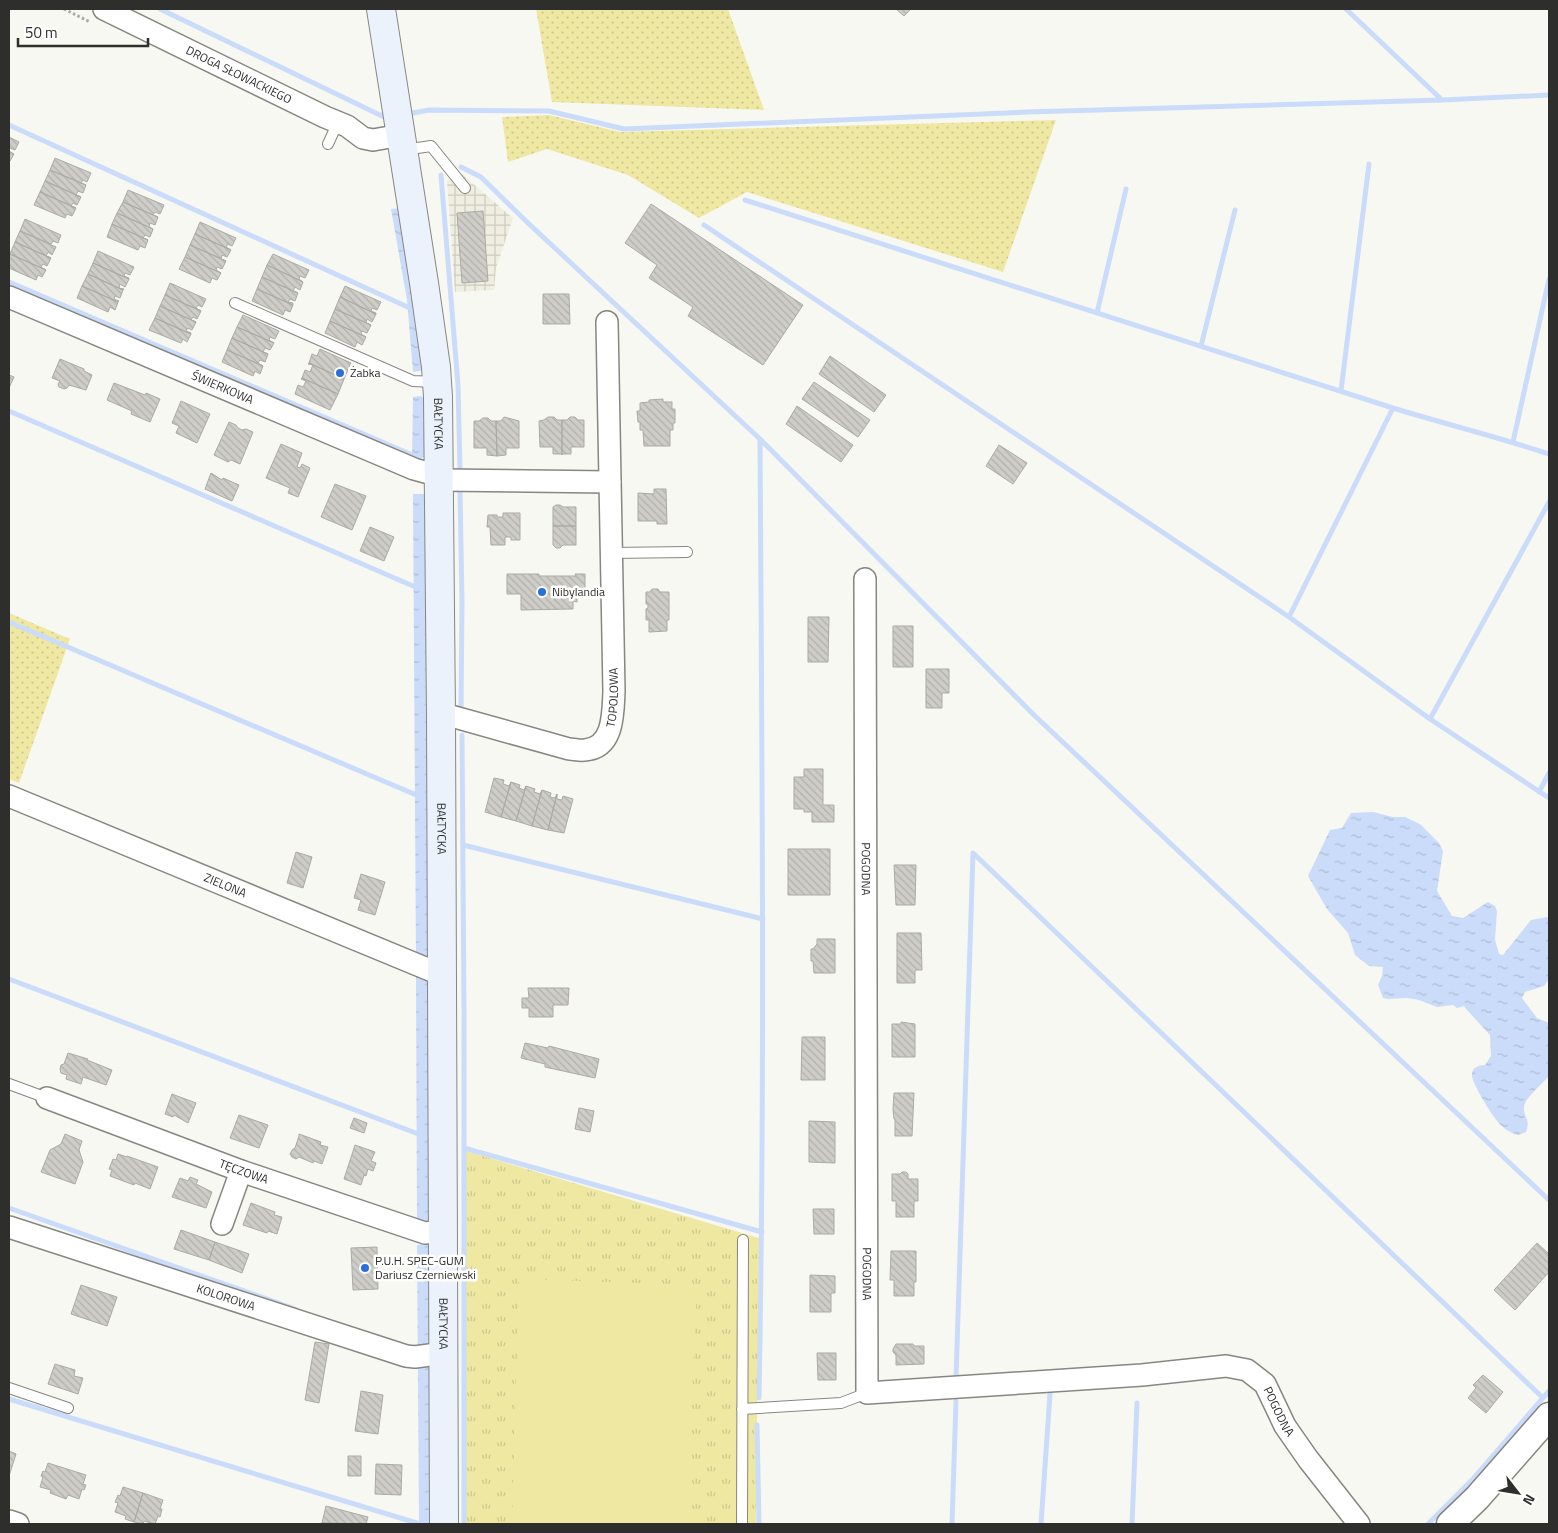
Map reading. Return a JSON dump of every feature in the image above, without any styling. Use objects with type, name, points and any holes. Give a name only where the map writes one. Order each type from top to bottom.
[{"type":"main road","name":"BAŁTYCKA","points":[[381,9],[424,283],[437,382],[440,477],[442,1231],[431,1355],[444,1524]]},
{"type":"street","name":"DROGA SŁOWACKIEGO","points":[[104,9],[343,124],[366,124],[402,142]]},
{"type":"street","name":"ŚWIERKOWA","points":[[9,297],[414,469],[440,477]]},
{"type":"street","name":"TOPOLOWA","points":[[441,716],[451,716],[569,749],[586,750],[600,745],[609,734],[613,716],[614,691],[607,322]]},
{"type":"street","points":[[440,477],[610,482]]},
{"type":"street","name":"POGODNA","points":[[865,579],[867,1393],[1142,1375],[1226,1366],[1247,1370],[1266,1384],[1285,1426],[1308,1459],[1359,1524]]},
{"type":"street","name":"ZIELONA","points":[[9,796],[442,975]]},
{"type":"street","name":"TĘCZOWA","points":[[47,1098],[241,1171],[425,1233],[442,1231]]},
{"type":"street","points":[[222,1224],[241,1171]]},
{"type":"street","name":"KOLOROWA","points":[[9,1227],[406,1356],[431,1355]]},
{"type":"street","points":[[1450,1524],[1477,1498],[1549,1416]]},
{"type":"street","points":[[9,1521],[18,1524]]},
{"type":"lane","points":[[328,144],[343,124]]},
{"type":"lane","points":[[402,142],[431,146],[465,188]]},
{"type":"lane","points":[[235,303],[413,381],[437,382]]},
{"type":"lane","points":[[612,553],[687,552]]},
{"type":"lane","points":[[9,1084],[47,1098]]},
{"type":"lane","points":[[742,1524],[743,1240]]},
{"type":"lane","points":[[9,1388],[68,1408]]},
{"type":"lane","points":[[742,1409],[841,1403],[867,1393]]},
{"type":"shaded area","points":[[457,170],[513,218],[496,268],[494,290],[455,292],[447,181]]},
{"type":"green space","points":[[536,9],[728,9],[764,110],[552,102]]},
{"type":"green space","points":[[549,115],[620,132],[1056,120],[1003,272],[747,192],[699,218],[628,175],[547,149],[508,162],[502,117]]},
{"type":"green space","points":[[9,613],[70,639],[19,783],[9,779]]},
{"type":"green space","points":[[466,1151],[759,1238],[756,1524],[466,1524]]},
{"type":"green space","points":[[519,1279],[697,1285],[686,1524],[512,1524]]},
{"type":"water","points":[[401,208],[425,370],[413,372],[407,300],[391,209]]},
{"type":"water","points":[[420,396],[426,398],[428,454],[422,458],[412,457],[413,397]]},
{"type":"water","points":[[413,494],[428,494],[433,960],[416,959]]},
{"type":"water","points":[[1373,812],[1393,817],[1405,817],[1420,824],[1439,843],[1443,851],[1437,891],[1452,916],[1463,918],[1488,902],[1495,906],[1497,911],[1495,940],[1499,954],[1503,955],[1531,920],[1549,918],[1549,979],[1544,986],[1525,992],[1522,998],[1537,1018],[1549,1023],[1549,1076],[1530,1096],[1525,1105],[1524,1112],[1528,1121],[1526,1132],[1518,1135],[1504,1128],[1487,1106],[1473,1080],[1472,1073],[1474,1069],[1485,1065],[1491,1056],[1490,1035],[1464,1006],[1457,1008],[1453,1005],[1437,1007],[1419,1000],[1407,998],[1383,998],[1378,985],[1383,967],[1369,966],[1355,955],[1348,933],[1327,909],[1308,876],[1330,830],[1342,828],[1351,813]]},
{"type":"water","points":[[416,976],[433,981],[432,1221],[426,1222],[417,1221]]},
{"type":"water","points":[[426,1244],[432,1246],[432,1524],[419,1524],[417,1245]]},
{"type":"building","points":[[896,9],[911,9],[904,16]]},
{"type":"building","points":[[9,137],[19,142],[15,150],[10,148],[9,151]]},
{"type":"building","points":[[9,151],[14,154],[10,161],[9,161]]},
{"type":"building","points":[[55,158],[91,173],[87,182],[83,180],[81,183],[50,170]]},
{"type":"building","points":[[50,170],[86,185],[83,193],[78,191],[76,195],[45,181]]},
{"type":"building","points":[[45,181],[81,197],[77,205],[73,203],[71,206],[40,192]]},
{"type":"building","points":[[128,190],[164,205],[160,214],[155,212],[153,215],[123,202]]},
{"type":"building","points":[[40,192],[76,208],[72,216],[67,214],[65,218],[34,205]]},
{"type":"building","points":[[123,202],[158,217],[155,225],[150,223],[149,227],[153,229],[117,213]]},
{"type":"building","points":[[651,204],[803,305],[763,365],[688,316],[693,307],[649,278],[657,265],[625,243]]},
{"type":"building","points":[[483,211],[488,281],[462,283],[457,213]]},
{"type":"building","points":[[117,213],[153,229],[150,237],[145,235],[143,238],[112,224]]},
{"type":"building","points":[[25,219],[61,235],[58,243],[53,241],[51,244],[20,231]]},
{"type":"building","points":[[200,222],[236,238],[232,246],[228,244],[226,247],[231,250],[195,234]]},
{"type":"building","points":[[112,224],[148,240],[145,248],[140,246],[138,250],[107,237]]},
{"type":"building","points":[[20,231],[56,247],[52,255],[48,252],[46,256],[15,242]]},
{"type":"building","points":[[195,234],[231,250],[227,257],[222,255],[221,259],[190,245]]},
{"type":"building","points":[[15,242],[51,258],[47,266],[43,264],[41,267],[46,270],[10,254]]},
{"type":"building","points":[[190,245],[226,261],[222,269],[217,267],[216,270],[221,273],[185,257]]},
{"type":"building","points":[[98,251],[134,267],[130,275],[125,273],[124,276],[129,279],[93,263]]},
{"type":"building","points":[[10,254],[46,270],[42,277],[38,275],[36,280],[9,268]]},
{"type":"building","points":[[273,254],[309,270],[305,278],[300,276],[299,279],[303,282],[267,265]]},
{"type":"building","points":[[185,257],[221,273],[217,280],[212,278],[210,283],[179,269]]},
{"type":"building","points":[[93,263],[129,279],[125,287],[120,284],[119,288],[124,289],[123,290],[88,274]]},
{"type":"building","points":[[267,265],[303,282],[300,290],[295,287],[293,291],[262,277]]},
{"type":"building","points":[[88,274],[123,290],[120,298],[115,296],[114,299],[119,301],[118,302],[82,286]]},
{"type":"building","points":[[262,277],[298,293],[295,301],[290,299],[288,302],[293,303],[293,305],[257,289]]},
{"type":"building","points":[[170,283],[206,299],[202,307],[198,305],[196,308],[201,311],[165,295]]},
{"type":"building","points":[[82,286],[118,302],[115,310],[110,307],[108,312],[77,298]]},
{"type":"building","points":[[345,286],[381,302],[377,310],[372,308],[371,311],[376,314],[340,297]]},
{"type":"building","points":[[257,289],[293,305],[290,312],[285,310],[283,315],[252,301]]},
{"type":"building","points":[[543,294],[569,294],[570,324],[543,324]]},
{"type":"building","points":[[165,295],[201,311],[197,319],[193,317],[191,320],[160,306]]},
{"type":"building","points":[[340,297],[376,314],[372,322],[367,319],[366,323],[335,309]]},
{"type":"building","points":[[160,306],[196,322],[192,330],[188,328],[186,331],[191,334],[155,318]]},
{"type":"building","points":[[335,309],[371,325],[367,333],[362,331],[361,334],[366,337],[330,321]]},
{"type":"building","points":[[243,315],[279,331],[275,339],[270,337],[269,340],[274,343],[237,327]]},
{"type":"building","points":[[155,318],[191,334],[187,342],[183,339],[181,343],[149,330]]},
{"type":"building","points":[[330,321],[366,337],[362,345],[357,342],[355,347],[325,333]]},
{"type":"building","points":[[237,327],[274,343],[270,350],[265,348],[263,352],[232,338]]},
{"type":"building","points":[[232,338],[268,354],[265,362],[260,360],[258,363],[263,366],[227,350]]},
{"type":"building","points":[[320,349],[351,363],[344,379],[309,363],[312,354],[317,356]]},
{"type":"building","points":[[227,350],[263,366],[260,374],[255,371],[253,376],[222,362]]},
{"type":"building","points":[[830,356],[886,395],[874,412],[819,374]]},
{"type":"building","points":[[60,359],[84,369],[84,371],[92,375],[86,390],[69,385],[64,389],[59,387],[60,381],[52,378]]},
{"type":"building","points":[[309,363],[344,379],[338,394],[302,378],[305,370],[310,372],[313,365]]},
{"type":"building","points":[[9,375],[14,377],[9,388]]},
{"type":"building","points":[[302,378],[338,394],[330,410],[295,394],[298,385],[303,387],[306,381]]},
{"type":"building","points":[[814,382],[870,420],[858,437],[802,399]]},
{"type":"building","points":[[114,383],[160,399],[150,422],[131,414],[132,411],[107,400]]},
{"type":"building","points":[[663,399],[663,402],[672,402],[672,409],[675,409],[675,423],[673,423],[673,430],[670,430],[670,446],[644,446],[643,430],[640,430],[640,422],[638,422],[637,411],[640,411],[640,403]]},
{"type":"building","points":[[181,401],[210,414],[197,443],[176,433],[179,426],[172,423]]},
{"type":"building","points":[[797,406],[853,445],[841,462],[786,424]]},
{"type":"building","points":[[504,417],[519,421],[519,448],[506,448],[506,455],[497,456],[496,421],[501,421]]},
{"type":"building","points":[[548,417],[562,420],[562,455],[553,454],[553,447],[540,447],[539,421]]},
{"type":"building","points":[[570,417],[584,420],[584,447],[571,447],[571,454],[562,455],[562,420],[567,420]]},
{"type":"building","points":[[483,418],[496,421],[497,456],[487,455],[487,448],[474,448],[474,421],[479,421]]},
{"type":"building","points":[[229,422],[242,430],[246,429],[253,432],[240,464],[231,460],[228,462],[214,455]]},
{"type":"building","points":[[281,444],[302,453],[297,467],[300,468],[302,464],[310,468],[298,497],[288,493],[290,488],[266,478]]},
{"type":"building","points":[[999,445],[1027,463],[1013,484],[986,466]]},
{"type":"building","points":[[211,473],[222,480],[223,478],[239,485],[232,501],[205,489]]},
{"type":"building","points":[[335,484],[366,496],[352,530],[321,517]]},
{"type":"building","points":[[654,489],[666,489],[667,524],[657,524],[657,521],[638,521],[638,493],[654,494]]},
{"type":"building","points":[[556,505],[576,507],[576,526],[553,526],[553,507]]},
{"type":"building","points":[[503,513],[520,513],[520,540],[511,540],[511,537],[505,537],[505,545],[491,545],[490,527],[487,527],[488,515],[503,517]]},
{"type":"building","points":[[553,526],[576,526],[576,545],[563,545],[560,548],[556,548],[553,545]]},
{"type":"building","points":[[370,527],[394,537],[384,561],[360,551]]},
{"type":"building","name":"Nibylandia","points":[[507,574],[576,576],[575,574],[585,574],[585,589],[577,589],[577,602],[573,601],[573,609],[521,610],[521,594],[507,594]]},
{"type":"building","points":[[652,589],[658,589],[660,592],[669,592],[667,631],[649,632],[649,620],[646,620],[648,604],[646,604],[646,592],[650,592]]},
{"type":"building","points":[[808,617],[829,617],[828,662],[808,662]]},
{"type":"building","points":[[893,626],[913,626],[913,667],[893,667]]},
{"type":"building","points":[[926,669],[949,669],[949,693],[942,693],[942,708],[926,708]]},
{"type":"building","points":[[804,769],[823,769],[823,805],[834,805],[834,822],[812,822],[812,812],[804,812],[804,809],[794,809],[794,777],[804,777]]},
{"type":"building","points":[[494,778],[504,780],[503,784],[509,786],[511,782],[501,817],[485,812]]},
{"type":"building","points":[[511,782],[520,785],[519,788],[524,790],[526,786],[516,821],[501,817]]},
{"type":"building","points":[[526,786],[535,789],[534,792],[540,794],[542,790],[532,826],[516,821]]},
{"type":"building","points":[[542,790],[551,793],[550,797],[555,798],[557,794],[548,830],[532,826]]},
{"type":"building","points":[[557,794],[557,799],[562,800],[563,796],[573,799],[564,833],[548,830]]},
{"type":"building","points":[[788,849],[830,849],[830,895],[788,895]]},
{"type":"building","points":[[296,852],[312,857],[303,888],[287,883]]},
{"type":"building","points":[[894,865],[916,865],[915,905],[896,905]]},
{"type":"building","points":[[361,874],[385,882],[375,915],[358,910],[361,900],[354,898]]},
{"type":"building","points":[[897,933],[921,933],[922,970],[915,970],[915,983],[897,983]]},
{"type":"building","points":[[817,939],[835,939],[835,973],[814,973],[811,949],[817,944]]},
{"type":"building","points":[[528,988],[569,988],[568,1005],[553,1005],[553,1017],[529,1017],[529,1008],[522,1008],[522,998],[529,998]]},
{"type":"building","points":[[901,1022],[915,1024],[915,1057],[892,1057],[892,1024],[901,1024]]},
{"type":"building","points":[[802,1037],[825,1037],[825,1080],[801,1080]]},
{"type":"building","points":[[525,1043],[548,1048],[549,1046],[599,1059],[595,1078],[545,1067],[545,1064],[521,1058]]},
{"type":"building","points":[[68,1053],[88,1059],[112,1070],[106,1085],[83,1077],[81,1084],[66,1079],[67,1075],[61,1073],[60,1069]]},
{"type":"building","points":[[894,1093],[914,1093],[912,1136],[895,1136]]},
{"type":"building","points":[[172,1094],[196,1103],[188,1123],[174,1115],[173,1117],[165,1114]]},
{"type":"building","points":[[579,1108],[594,1111],[590,1132],[575,1129]]},
{"type":"building","points":[[239,1115],[268,1125],[259,1148],[230,1138]]},
{"type":"building","points":[[354,1118],[367,1123],[364,1133],[350,1128]]},
{"type":"building","points":[[809,1121],[835,1122],[835,1163],[809,1162]]},
{"type":"building","points":[[65,1134],[82,1141],[79,1150],[83,1162],[75,1184],[41,1172],[50,1150],[61,1144]]},
{"type":"building","points":[[299,1134],[321,1142],[320,1145],[328,1147],[322,1164],[314,1161],[313,1163],[299,1157],[296,1159],[292,1157],[290,1154],[295,1148]]},
{"type":"building","points":[[355,1145],[375,1152],[371,1161],[376,1163],[373,1171],[368,1169],[361,1185],[344,1179]]},
{"type":"building","points":[[118,1154],[158,1167],[150,1189],[110,1176],[112,1170],[109,1169],[113,1159],[116,1160]]},
{"type":"building","points":[[902,1172],[908,1174],[908,1179],[918,1179],[918,1201],[914,1201],[914,1217],[896,1217],[896,1201],[892,1201],[892,1174],[900,1174]]},
{"type":"building","points":[[190,1177],[198,1180],[196,1184],[212,1192],[206,1208],[172,1197],[180,1178],[188,1181]]},
{"type":"building","points":[[251,1203],[275,1212],[274,1215],[282,1217],[277,1234],[268,1231],[267,1233],[243,1225]]},
{"type":"building","points":[[813,1209],[834,1209],[834,1234],[814,1234]]},
{"type":"building","points":[[181,1230],[215,1242],[209,1260],[174,1249]]},
{"type":"building","points":[[215,1242],[249,1254],[242,1273],[209,1260]]},
{"type":"building","points":[[1537,1243],[1549,1254],[1549,1272],[1515,1310],[1494,1290]]},
{"type":"building","name":"P.U.H. SPEC-GUM Dariusz Czerniewski","points":[[377,1247],[378,1289],[353,1290],[351,1248]]},
{"type":"building","points":[[891,1251],[916,1251],[914,1296],[894,1296],[894,1280],[890,1280]]},
{"type":"building","points":[[810,1275],[835,1276],[835,1293],[831,1293],[831,1312],[810,1312]]},
{"type":"building","points":[[81,1285],[117,1297],[107,1326],[71,1314]]},
{"type":"building","points":[[315,1342],[329,1344],[319,1403],[305,1400]]},
{"type":"building","points":[[896,1344],[924,1346],[924,1364],[896,1365],[896,1355],[893,1349]]},
{"type":"building","points":[[817,1353],[836,1353],[836,1380],[818,1380]]},
{"type":"building","points":[[55,1364],[75,1370],[74,1376],[83,1378],[78,1394],[48,1384]]},
{"type":"building","points":[[1483,1375],[1503,1392],[1486,1413],[1468,1398],[1476,1388],[1473,1385]]},
{"type":"building","points":[[361,1391],[383,1395],[378,1434],[355,1431]]},
{"type":"building","points":[[9,1451],[16,1454],[9,1476]]},
{"type":"building","points":[[348,1456],[361,1456],[361,1476],[348,1476]]},
{"type":"building","points":[[48,1463],[86,1475],[83,1484],[86,1485],[84,1490],[82,1489],[79,1499],[68,1495],[66,1499],[50,1493],[51,1490],[40,1487],[43,1477],[41,1476],[43,1471],[45,1472]]},
{"type":"building","points":[[376,1464],[402,1465],[401,1495],[375,1494]]},
{"type":"building","points":[[123,1487],[143,1493],[134,1522],[125,1519],[126,1516],[115,1512],[118,1503],[115,1502],[118,1495],[120,1496]]},
{"type":"building","points":[[143,1493],[163,1500],[160,1517],[158,1516],[155,1524],[144,1521],[143,1524],[134,1522]]},
{"type":"building","points":[[326,1506],[368,1517],[366,1524],[322,1523]]},
{"type":"waterway","points":[[160,9],[382,116]]},
{"type":"waterway","points":[[1346,9],[1442,100]]},
{"type":"waterway","points":[[413,113],[429,110],[549,111],[624,129],[1027,112],[1442,100],[1549,95]]},
{"type":"waterway","points":[[9,125],[412,309]]},
{"type":"waterway","points":[[1341,391],[1369,164]]},
{"type":"waterway","points":[[461,167],[481,177],[760,439],[1034,715],[1549,1200]]},
{"type":"waterway","points":[[441,175],[458,385],[460,469]]},
{"type":"waterway","points":[[1097,313],[1126,189]]},
{"type":"waterway","points":[[745,200],[1393,408]]},
{"type":"waterway","points":[[1201,346],[1235,210]]},
{"type":"waterway","points":[[704,225],[1289,617],[1430,719],[1549,798]]},
{"type":"waterway","points":[[1513,442],[1549,279]]},
{"type":"waterway","points":[[9,282],[417,457]]},
{"type":"waterway","points":[[1289,617],[1393,408],[1549,454]]},
{"type":"waterway","points":[[9,411],[420,589]]},
{"type":"waterway","points":[[759,1398],[762,1038],[760,439]]},
{"type":"waterway","points":[[460,492],[461,708]]},
{"type":"waterway","points":[[1430,719],[1549,502]]},
{"type":"waterway","points":[[9,622],[421,797]]},
{"type":"waterway","points":[[462,735],[464,1524]]},
{"type":"waterway","points":[[1539,792],[1549,773]]},
{"type":"waterway","points":[[463,845],[763,919]]},
{"type":"waterway","points":[[956,1378],[973,853],[1543,1398]]},
{"type":"waterway","points":[[9,979],[421,1135]]},
{"type":"waterway","points":[[464,1148],[762,1232]]},
{"type":"waterway","points":[[9,1208],[295,1309]]},
{"type":"waterway","points":[[1428,1524],[1473,1479],[1549,1391]]},
{"type":"waterway","points":[[1041,1524],[1050,1394]]},
{"type":"waterway","points":[[9,1399],[420,1524]]},
{"type":"waterway","points":[[952,1524],[956,1401]]},
{"type":"waterway","points":[[1132,1524],[1137,1403]]},
{"type":"waterway","points":[[757,1425],[759,1524]]},
{"type":"place","name":"Żabka","points":[[340,373]]},
{"type":"place","name":"Nibylandia","points":[[542,592]]},
{"type":"place","name":"P.U.H. SPEC-GUM Dariusz Czerniewski","points":[[365,1268]]}]
